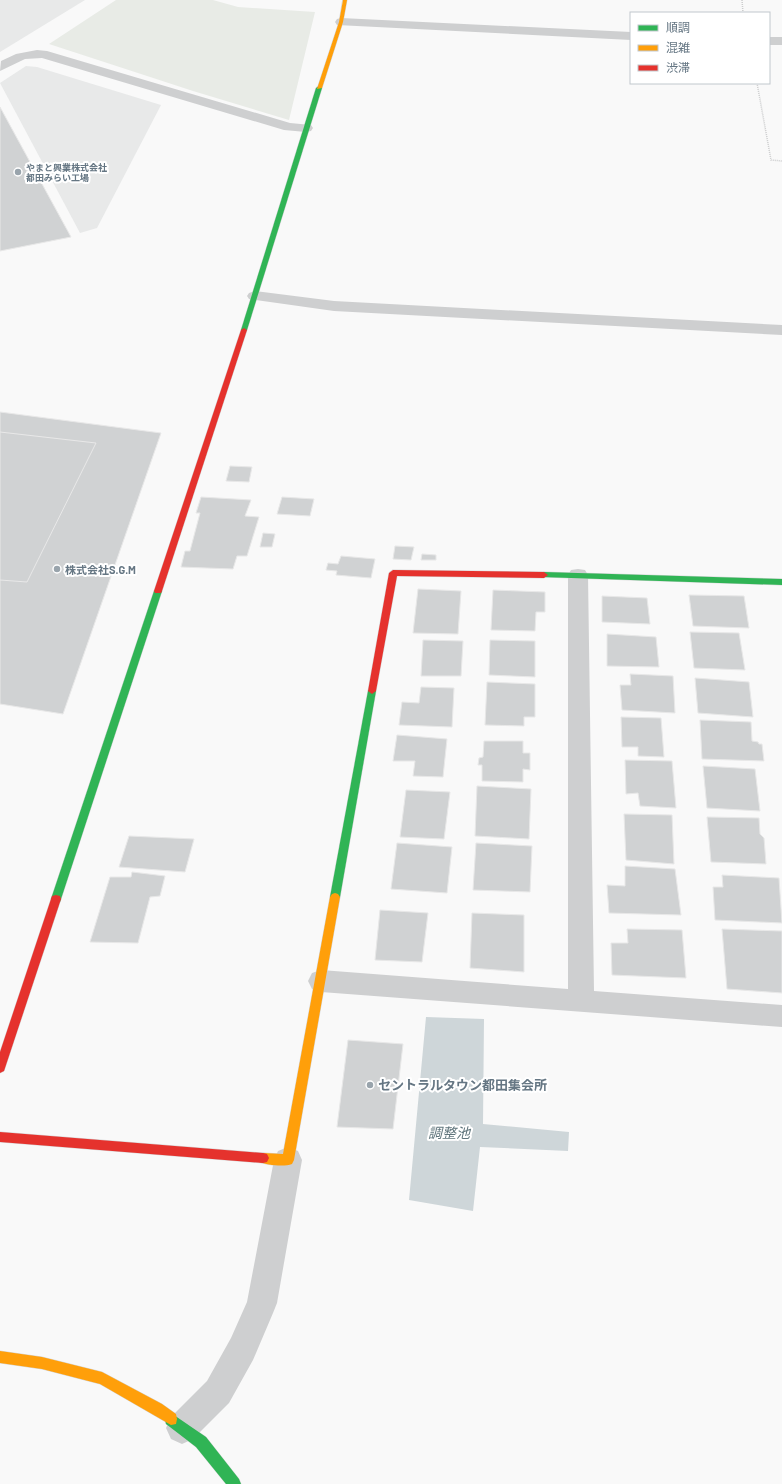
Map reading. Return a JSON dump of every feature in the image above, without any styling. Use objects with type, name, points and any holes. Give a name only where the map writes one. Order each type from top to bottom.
[{"type":"street","points":[[0,1068],[255,296],[306,128],[341,22],[345,0]]},
{"type":"street","points":[[341,22],[630,36]]},
{"type":"street","points":[[770,41],[782,42]]},
{"type":"street","points":[[0,67],[15,58],[31,54],[43,54],[289,127],[306,128]]},
{"type":"street","points":[[255,296],[334,306],[782,330]]},
{"type":"street","points":[[182,1428],[218,1392],[242,1349],[262,1304],[393,572],[578,575],[782,582]]},
{"type":"street","points":[[578,575],[582,1001]]},
{"type":"street","points":[[321,981],[782,1016]]},
{"type":"street","points":[[0,1137],[288,1160]]},
{"type":"street","points":[[0,1357],[42,1363],[102,1378],[157,1409],[201,1442],[234,1484]]},
{"type":"path","points":[[742,0],[743,12]]},
{"type":"path","points":[[757,84],[771,160],[782,160]]},
{"type":"shaded area","points":[[0,0],[85,0],[0,52]]},
{"type":"shaded area","points":[[116,0],[213,0],[238,7],[315,12],[289,120],[193,91],[49,44]]},
{"type":"shaded area","points":[[26,66],[37,67],[161,105],[97,228],[80,233],[0,83]]},
{"type":"water","name":"調整池","points":[[426,1017],[484,1019],[483,1124],[569,1132],[568,1151],[480,1147],[473,1211],[409,1200]]},
{"type":"building","name":"やまと興業株式会社 都田みらい工場","points":[[0,107],[71,237],[0,251]]},
{"type":"building","name":"株式会社S.G.M","points":[[0,412],[161,433],[63,714],[0,704]]},
{"type":"building","points":[[0,432],[96,443],[27,582],[0,580]]},
{"type":"building","points":[[230,466],[252,467],[249,482],[226,481]]},
{"type":"building","points":[[201,497],[251,500],[245,516],[259,517],[247,556],[237,556],[233,569],[181,567],[185,551],[190,551],[200,513],[196,513]]},
{"type":"building","points":[[282,497],[314,499],[310,516],[277,514]]},
{"type":"building","points":[[263,533],[275,534],[272,547],[260,547]]},
{"type":"building","points":[[395,546],[414,547],[411,560],[393,559]]},
{"type":"building","points":[[422,554],[436,555],[436,560],[421,560]]},
{"type":"building","points":[[341,556],[375,559],[371,578],[336,575],[337,571],[326,570],[328,563],[338,564]]},
{"type":"building","points":[[418,589],[461,591],[458,634],[413,633]]},
{"type":"building","points":[[493,590],[545,592],[545,612],[536,612],[535,631],[491,630]]},
{"type":"building","points":[[689,595],[744,596],[749,628],[693,626]]},
{"type":"building","points":[[602,596],[647,598],[650,624],[602,622]]},
{"type":"building","points":[[690,632],[739,633],[745,670],[694,668]]},
{"type":"building","points":[[607,634],[656,637],[659,667],[607,666]]},
{"type":"building","points":[[423,640],[463,641],[461,676],[421,676]]},
{"type":"building","points":[[490,640],[535,641],[535,677],[489,675]]},
{"type":"building","points":[[630,674],[673,676],[675,713],[622,710],[620,685],[631,685]]},
{"type":"building","points":[[695,678],[749,682],[753,717],[698,713]]},
{"type":"building","points":[[487,682],[535,684],[535,717],[524,717],[524,726],[485,725]]},
{"type":"building","points":[[421,687],[454,688],[452,727],[399,725],[402,702],[419,703]]},
{"type":"building","points":[[621,717],[661,718],[664,757],[638,756],[638,747],[622,747]]},
{"type":"building","points":[[700,720],[751,722],[752,741],[762,744],[764,761],[702,759]]},
{"type":"building","points":[[397,735],[447,739],[443,777],[413,776],[415,761],[393,761]]},
{"type":"building","points":[[484,741],[523,741],[523,753],[530,753],[530,770],[523,769],[523,782],[482,781],[482,765],[478,765],[479,758],[483,757]]},
{"type":"building","points":[[625,760],[672,761],[676,808],[640,806],[638,793],[626,794]]},
{"type":"building","points":[[703,766],[755,769],[760,811],[707,808]]},
{"type":"building","points":[[477,786],[531,789],[529,839],[475,836]]},
{"type":"building","points":[[406,790],[450,792],[444,839],[400,837]]},
{"type":"building","points":[[624,814],[672,815],[674,864],[626,860]]},
{"type":"building","points":[[707,817],[759,818],[760,834],[764,838],[766,864],[711,862]]},
{"type":"building","points":[[129,836],[194,839],[185,872],[119,867]]},
{"type":"building","points":[[397,843],[452,847],[447,893],[391,889]]},
{"type":"building","points":[[476,843],[532,846],[530,892],[473,890]]},
{"type":"building","points":[[625,866],[675,869],[681,915],[609,913],[607,885],[625,886]]},
{"type":"building","points":[[132,872],[165,876],[160,896],[150,897],[138,943],[90,942],[110,877],[131,877]]},
{"type":"building","points":[[722,875],[779,878],[782,923],[715,920],[713,887],[723,887]]},
{"type":"building","points":[[380,910],[428,913],[422,962],[375,960]]},
{"type":"building","points":[[472,913],[524,915],[524,972],[470,968]]},
{"type":"building","points":[[627,929],[682,930],[686,978],[612,975],[611,943],[628,943]]},
{"type":"building","points":[[722,929],[782,931],[782,993],[727,989]]},
{"type":"building","name":"セントラルタウン都田集会所","points":[[348,1040],[403,1044],[393,1129],[337,1127]]},
{"type":"traffic: fast","points":[[244,330],[319,88]]},
{"type":"traffic: fast","points":[[544,575],[782,582]]},
{"type":"traffic: fast","points":[[56,899],[158,591]]},
{"type":"traffic: fast","points":[[335,897],[372,691]]},
{"type":"traffic: fast","points":[[171,1419],[201,1442],[234,1484]]},
{"type":"traffic: slow","points":[[319,88],[341,22],[345,0]]},
{"type":"traffic: slow","points":[[263,1158],[288,1160],[335,897]]},
{"type":"traffic: slow","points":[[0,1357],[42,1363],[102,1378],[157,1409],[171,1419]]},
{"type":"traffic: jam","points":[[158,591],[244,330]]},
{"type":"traffic: jam","points":[[372,691],[393,573],[544,575]]},
{"type":"traffic: jam","points":[[0,1068],[56,899]]},
{"type":"traffic: jam","points":[[0,1137],[263,1158]]},
{"type":"place","name":"やまと興業株式会社 都田みらい工場","points":[[18,172]]},
{"type":"place","name":"株式会社S.G.M","points":[[57,569]]},
{"type":"place","name":"セントラルタウン都田集会所","points":[[370,1085]]}]
